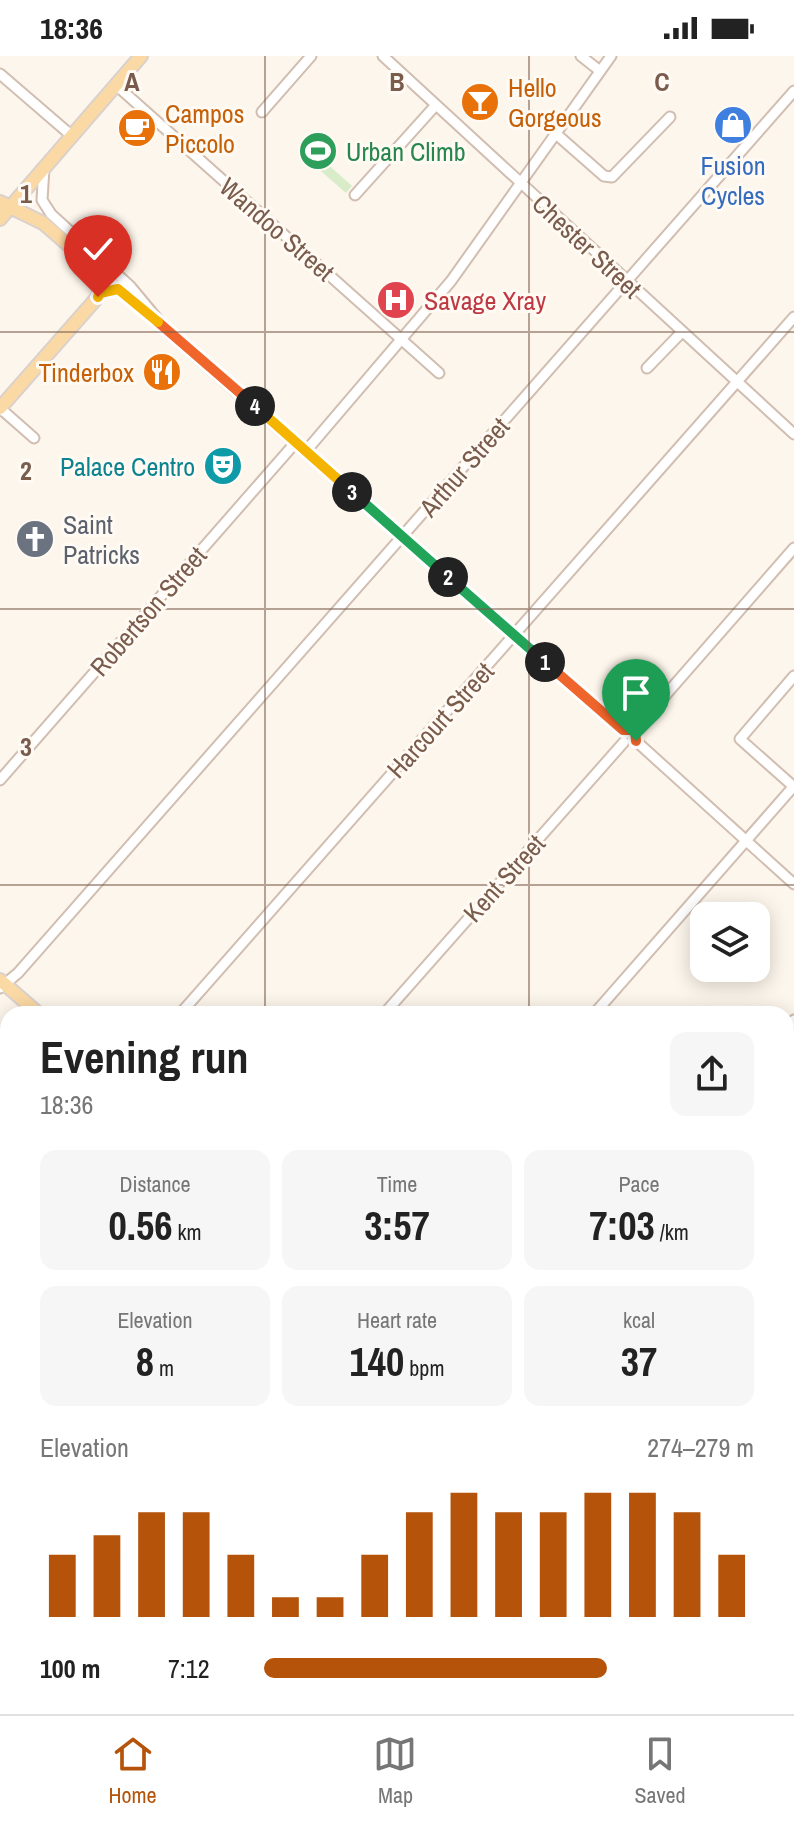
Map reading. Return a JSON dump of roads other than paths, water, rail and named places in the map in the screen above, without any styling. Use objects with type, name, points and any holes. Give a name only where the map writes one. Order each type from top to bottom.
[{"type":"main road","points":[[0,219],[5,204],[44,168],[137,57]]},
{"type":"main road","points":[[0,408],[100,293],[108,279],[43,223],[5,204]]},
{"type":"main road","points":[[2,984],[29,1006]]},
{"type":"street","points":[[262,112],[311,56]]},
{"type":"street","name":"Chester Street","points":[[383,56],[794,434]]},
{"type":"street","points":[[581,56],[600,71]]},
{"type":"street","points":[[306,451],[451,281],[611,56]]},
{"type":"street","points":[[0,74],[72,136]]},
{"type":"street","name":"Wandoo Street","points":[[116,85],[439,373]]},
{"type":"street","name":"Arthur Street","points":[[2,984],[403,537],[794,91]]},
{"type":"street","points":[[355,195],[435,106]]},
{"type":"street","points":[[555,133],[604,176],[612,177],[670,117]]},
{"type":"street","points":[[44,168],[44,205],[130,286],[152,315]]},
{"type":"street","points":[[108,279],[623,730],[635,730]]},
{"type":"street","points":[[100,293],[130,286]]},
{"type":"street","name":"Harcourt Street","points":[[187,1006],[794,317]]},
{"type":"street","points":[[647,368],[681,333]]},
{"type":"street","points":[[0,408],[34,438]]},
{"type":"street","name":"Robertson Street","points":[[0,780],[296,442]]},
{"type":"street","points":[[794,548],[635,730],[636,741],[794,884]]},
{"type":"street","points":[[601,1006],[794,786],[740,739],[794,676]]},
{"type":"street","points":[[623,730],[624,742],[636,741]]},
{"type":"street","name":"Kent Street","points":[[391,1006],[624,742]]},
{"type":"place","name":"Hello Gorgeous","points":[[480,102]]},
{"type":"place","name":"Fusion Cycles","points":[[733,125]]},
{"type":"place","name":"Campos Piccolo","points":[[137,128]]},
{"type":"place","name":"Urban Climb","points":[[318,151]]},
{"type":"place","name":"Savage Xray","points":[[396,300]]},
{"type":"place","name":"Tinderbox","points":[[162,372]]},
{"type":"place","name":"Palace Centro","points":[[223,466]]},
{"type":"place","name":"Saint Patricks","points":[[35,539]]}]
